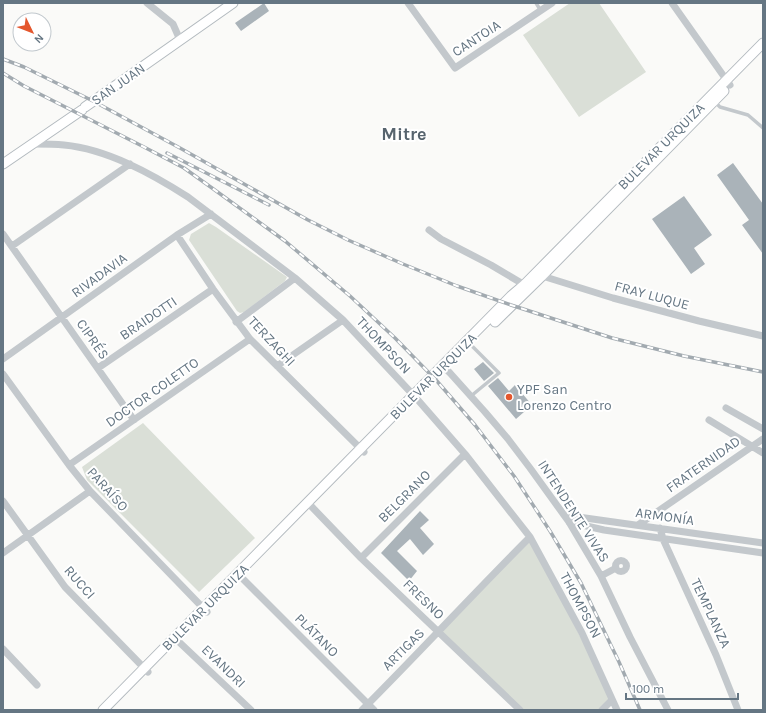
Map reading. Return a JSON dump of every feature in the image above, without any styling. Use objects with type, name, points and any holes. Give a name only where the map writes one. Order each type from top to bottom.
[{"type":"main road","name":"SAN JUAN","points":[[3,164],[34,144],[233,3]]},
{"type":"main road","name":"BULEVAR URQUIZA","points":[[539,275],[728,82],[763,43]]},
{"type":"main road","name":"BULEVAR URQUIZA","points":[[445,367],[471,345],[527,286],[715,101],[728,82],[763,52]]},
{"type":"main road","name":"BULEVAR URQUIZA","points":[[103,710],[178,641],[206,610],[241,578],[445,367],[511,296],[527,286]]},
{"type":"main road","name":"BULEVAR URQUIZA","points":[[112,710],[147,670],[363,451]]},
{"type":"street","points":[[147,3],[173,24],[180,40]]},
{"type":"street","name":"CANTOIA","points":[[408,3],[455,68],[552,3]]},
{"type":"street","points":[[672,3],[728,82]]},
{"type":"street","name":"THOMPSON","points":[[34,144],[65,145],[98,152],[130,164],[171,186],[211,214],[295,278],[343,320],[415,397],[464,454],[530,537],[582,633],[616,710]]},
{"type":"street","points":[[12,246],[130,164]]},
{"type":"street","name":"RIVADAVIA","points":[[3,359],[177,235],[211,214]]},
{"type":"street","points":[[429,230],[441,239],[527,286]]},
{"type":"street","name":"CIPRÉS","points":[[3,234],[134,420]]},
{"type":"street","name":"TERZAGHI","points":[[177,235],[213,289],[250,340],[363,451]]},
{"type":"street","name":"FRAY LUQUE","points":[[539,275],[613,298],[763,336]]},
{"type":"street","points":[[236,322],[295,278]]},
{"type":"street","name":"BRAIDOTTI","points":[[98,368],[213,289]]},
{"type":"street","points":[[277,366],[343,320]]},
{"type":"street","name":"DOCTOR COLETTO","points":[[69,465],[250,340]]},
{"type":"street","name":"INTENDENTE VIVAS","points":[[445,367],[525,460],[569,522],[601,576],[630,637],[668,710]]},
{"type":"street","name":"PARAÍSO","points":[[3,374],[69,465],[90,491],[206,610]]},
{"type":"street","points":[[726,408],[763,429]]},
{"type":"street","points":[[709,420],[763,452]]},
{"type":"street","name":"FRATERNIDAD","points":[[638,525],[763,439]]},
{"type":"street","name":"BELGRANO","points":[[362,558],[464,454]]},
{"type":"street","points":[[3,552],[90,491]]},
{"type":"street","name":"RUCCI","points":[[3,501],[65,587],[147,670]]},
{"type":"street","name":"FRESNO","points":[[311,506],[362,558],[520,710]]},
{"type":"street","name":"ARMONÍA","points":[[564,515],[763,543]]},
{"type":"street","name":"ARMONÍA","points":[[569,522],[604,530],[763,553]]},
{"type":"street","name":"TEMPLANZA","points":[[660,528],[663,539],[716,655],[738,710]]},
{"type":"street","name":"ARTIGAS","points":[[362,710],[530,537]]},
{"type":"street","points":[[601,576],[616,568]]},
{"type":"street","name":"PLÁTANO","points":[[241,578],[374,710]]},
{"type":"street","name":"EVANDRI","points":[[178,641],[251,710]]},
{"type":"street","points":[[3,649],[37,685]]},
{"type":"street","points":[[602,710],[612,700]]},
{"type":"lane","points":[[536,3],[541,11]]},
{"type":"lane","points":[[715,101],[720,106],[748,115],[763,128]]},
{"type":"lane","points":[[471,345],[499,373],[471,396]]},
{"type":"shaded area","points":[[570,3],[599,3],[646,72],[579,117],[523,35]]},
{"type":"shaded area","points":[[209,223],[287,277],[285,281],[244,312],[240,313],[237,311],[189,240],[191,234]]},
{"type":"shaded area","points":[[143,423],[255,538],[199,592],[87,480],[82,467]]},
{"type":"shaded area","points":[[530,537],[612,700],[602,710],[520,710],[439,632]]},
{"type":"building","points":[[264,3],[269,11],[241,31],[235,23]]},
{"type":"building","points":[[733,163],[763,204],[763,254],[742,225],[749,220],[717,175]]},
{"type":"building","points":[[684,196],[712,235],[694,248],[705,264],[691,274],[652,219]]},
{"type":"building","points":[[483,362],[494,373],[484,381],[474,369]]},
{"type":"building","points":[[498,378],[509,391],[515,385],[532,405],[516,419],[488,386]]},
{"type":"building","points":[[420,511],[429,520],[420,528],[434,544],[423,555],[410,539],[397,551],[417,571],[409,581],[381,553]]},
{"type":"railway","points":[[3,59],[24,67],[93,101],[308,220],[348,240],[403,264],[457,286],[612,338],[684,356],[763,372]]},
{"type":"railway","points":[[3,73],[24,86],[184,168],[285,241],[350,296],[395,338],[436,380],[475,425],[514,476],[550,531],[581,583],[640,710]]},
{"type":"railway","points":[[167,153],[269,205]]},
{"type":"place","name":"YPF San Lorenzo Centro","points":[[509,397]]},
{"type":"district","name":"Mitre","points":[[404,134]]}]
